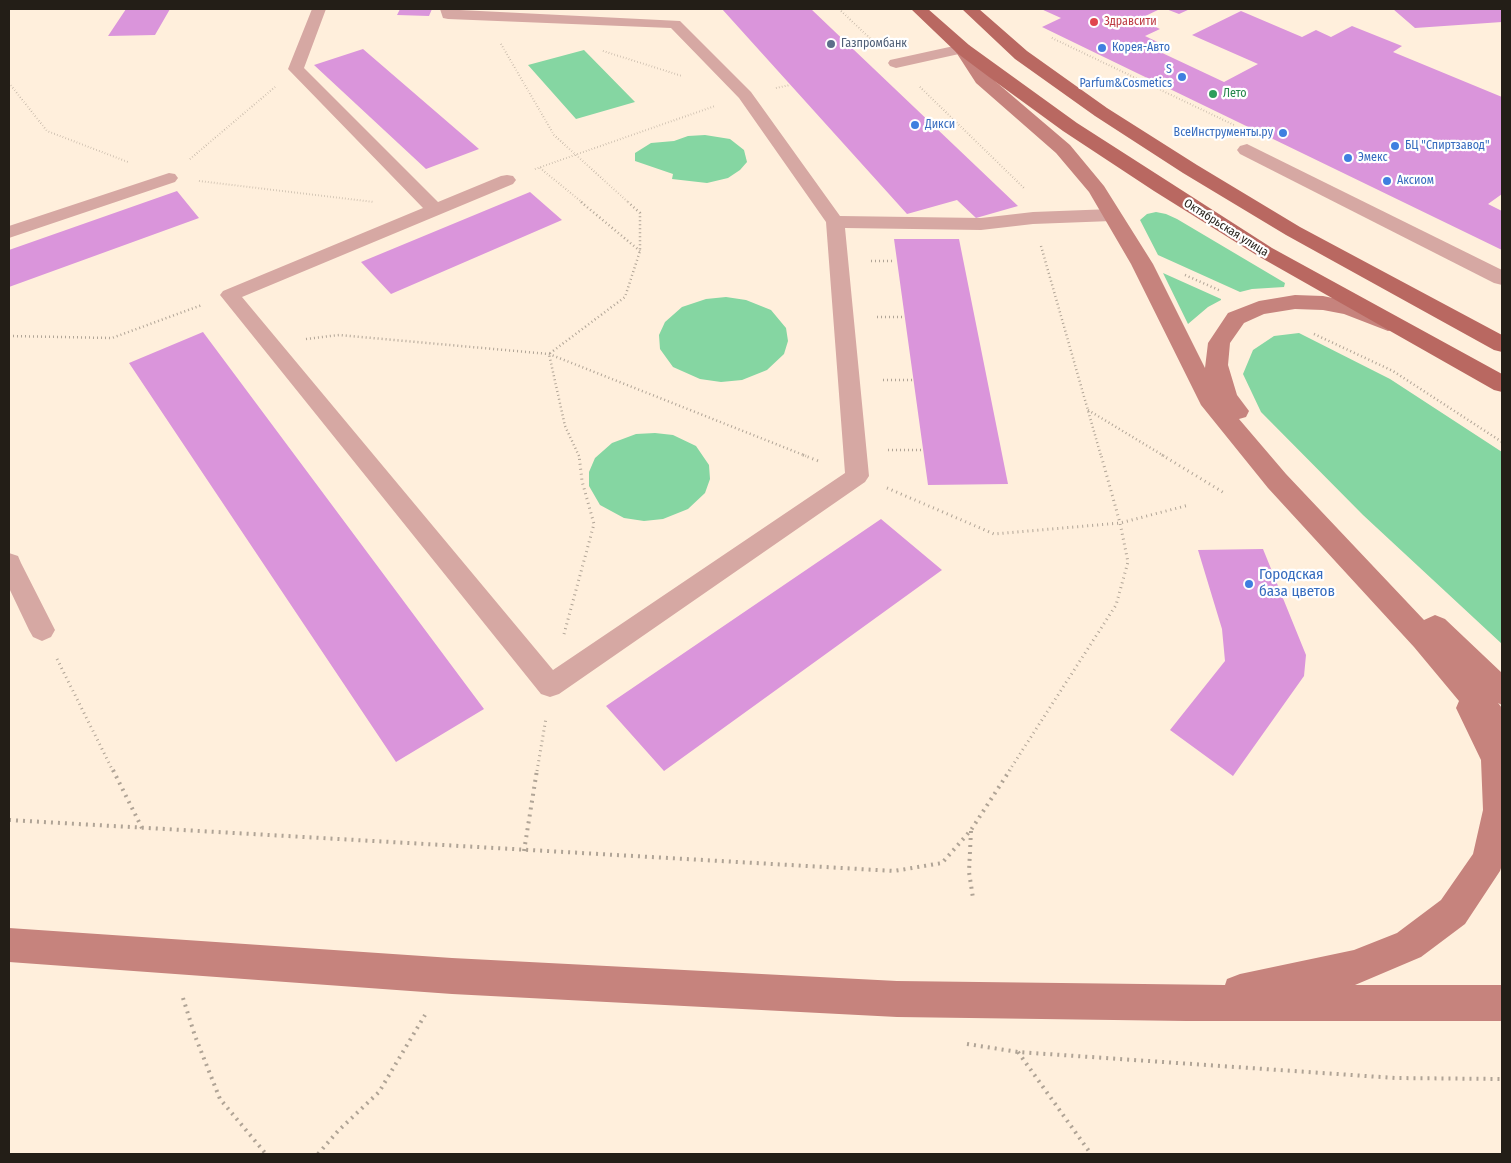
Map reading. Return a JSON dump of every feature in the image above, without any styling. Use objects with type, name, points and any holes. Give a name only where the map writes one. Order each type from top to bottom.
[{"type":"main road","name":"Октябрьская улица","points":[[920,9],[963,49],[1070,127],[1161,187],[1265,252],[1502,384]]},
{"type":"main road","points":[[970,9],[1029,61],[1101,112],[1190,170],[1293,231],[1502,345]]},
{"type":"main road","points":[[963,49],[982,79],[1063,149],[1091,183],[1142,264],[1208,399],[1277,481],[1434,638],[1502,692]]},
{"type":"main road","points":[[1436,347],[1349,308],[1323,303],[1295,302],[1259,308],[1236,318],[1219,343],[1216,365],[1226,397],[1288,474],[1434,638],[1502,730]]},
{"type":"main road","points":[[1434,638],[1502,684]]},
{"type":"main road","points":[[1186,1003],[1354,968],[1409,945],[1453,912],[1488,860],[1499,810],[1496,760],[1434,638]]},
{"type":"main road","points":[[9,945],[452,976],[896,999],[1186,1003],[1502,1003]]},
{"type":"street","points":[[1248,150],[1502,278]]},
{"type":"lane","points":[[319,9],[296,69],[434,209]]},
{"type":"lane","points":[[447,9],[448,15],[674,24],[745,95],[835,222],[857,476],[550,686],[230,295],[507,180]]},
{"type":"lane","points":[[896,63],[963,49]]},
{"type":"lane","points":[[9,232],[169,178]]},
{"type":"lane","points":[[835,222],[981,224],[1033,218],[1112,215]]},
{"type":"lane","points":[[9,564],[42,630]]},
{"type":"path","points":[[9,820],[894,871],[942,863],[971,830],[1116,605],[1128,562],[1120,523],[1025,189],[839,9]]},
{"type":"path","points":[[485,17],[554,135],[640,213],[640,251],[625,298],[549,354]]},
{"type":"path","points":[[596,49],[745,95]]},
{"type":"path","points":[[169,178],[296,69]]},
{"type":"path","points":[[9,83],[47,131],[169,178],[434,209]]},
{"type":"path","points":[[507,180],[575,154],[745,95]]},
{"type":"path","points":[[540,167],[640,251]]},
{"type":"path","points":[[1178,272],[1224,292]]},
{"type":"path","points":[[9,336],[112,338],[230,295]]},
{"type":"path","points":[[1309,332],[1393,372],[1502,442]]},
{"type":"path","points":[[270,344],[339,335],[549,354],[857,476],[994,534],[1120,523],[1189,505]]},
{"type":"path","points":[[549,354],[564,426],[579,455],[582,480],[594,524],[550,686]]},
{"type":"path","points":[[1087,409],[1226,494]]},
{"type":"path","points":[[42,630],[143,828]]},
{"type":"path","points":[[524,851],[547,714]]},
{"type":"path","points":[[971,830],[969,872],[973,898]]},
{"type":"path","points":[[181,991],[195,1036],[220,1099],[266,1154]]},
{"type":"path","points":[[318,1154],[338,1131],[378,1092],[431,1006]]},
{"type":"path","points":[[1018,1052],[1091,1154]]},
{"type":"green space","points":[[584,50],[635,102],[576,119],[528,65]]},
{"type":"green space","points":[[705,135],[730,139],[744,150],[747,162],[740,170],[728,178],[707,183],[672,179],[673,174],[635,161],[635,153],[651,143],[674,141],[688,136]]},
{"type":"green space","points":[[1156,212],[1177,219],[1285,283],[1284,287],[1252,289],[1240,292],[1158,255],[1140,220],[1147,214]]},
{"type":"green space","points":[[1163,273],[1221,300],[1208,307],[1188,324]]},
{"type":"green space","points":[[726,297],[746,300],[771,310],[786,328],[788,341],[784,354],[767,370],[742,380],[721,382],[700,379],[673,367],[660,349],[659,335],[665,322],[682,307],[706,299]]},
{"type":"green space","points":[[1299,333],[1390,379],[1502,452],[1502,644],[1363,515],[1261,412],[1243,374],[1253,350],[1274,336]]},
{"type":"green space","points":[[655,433],[673,435],[696,446],[709,465],[710,479],[705,493],[688,509],[663,519],[644,521],[624,518],[600,505],[589,486],[589,472],[595,458],[612,443],[636,434]]},
{"type":"building","points":[[126,9],[170,9],[155,35],[108,36]]},
{"type":"building","points":[[400,9],[432,9],[429,16],[397,15]]},
{"type":"building","points":[[722,9],[811,9],[1018,206],[976,218],[957,200],[907,214]]},
{"type":"building","name":"БЦ \"Спиртзавод\"","points":[[1041,9],[1160,9],[1139,19],[1160,29],[1145,36],[1168,47],[1158,51],[1224,82],[1258,64],[1192,35],[1241,11],[1302,37],[1316,30],[1331,37],[1352,26],[1402,46],[1393,52],[1502,97],[1502,194],[1488,204],[1502,211],[1502,250],[1042,27],[1061,18]]},
{"type":"building","points":[[1166,9],[1190,9],[1179,14]]},
{"type":"building","points":[[1393,9],[1502,9],[1502,22],[1415,28]]},
{"type":"building","points":[[363,49],[479,149],[426,169],[314,65]]},
{"type":"building","points":[[177,191],[199,218],[9,287],[9,250]]},
{"type":"building","points":[[530,192],[562,220],[391,294],[361,262]]},
{"type":"building","points":[[894,239],[959,239],[1008,484],[928,485]]},
{"type":"building","points":[[203,332],[484,709],[396,762],[129,363]]},
{"type":"building","points":[[881,519],[942,570],[664,771],[606,706]]},
{"type":"building","points":[[1263,549],[1306,655],[1304,676],[1233,776],[1170,730],[1225,661],[1222,629],[1198,550]]},
{"type":"place","name":"Здравсити","points":[[1094,22]]},
{"type":"place","name":"Газпромбанк","points":[[831,44]]},
{"type":"place","name":"Корея-Авто","points":[[1102,48]]},
{"type":"place","name":"S Parfum&Cosmetics","points":[[1182,77]]},
{"type":"place","name":"Лето","points":[[1213,94]]},
{"type":"place","name":"Дикси","points":[[915,125]]},
{"type":"place","name":"ВсеИнструменты.ру","points":[[1283,133]]},
{"type":"place","name":"БЦ \"Спиртзавод\"","points":[[1395,146]]},
{"type":"place","name":"Эмекс","points":[[1348,158]]},
{"type":"place","name":"Аксиом","points":[[1387,181]]},
{"type":"place","name":"Городская база цветов","points":[[1249,584]]}]
